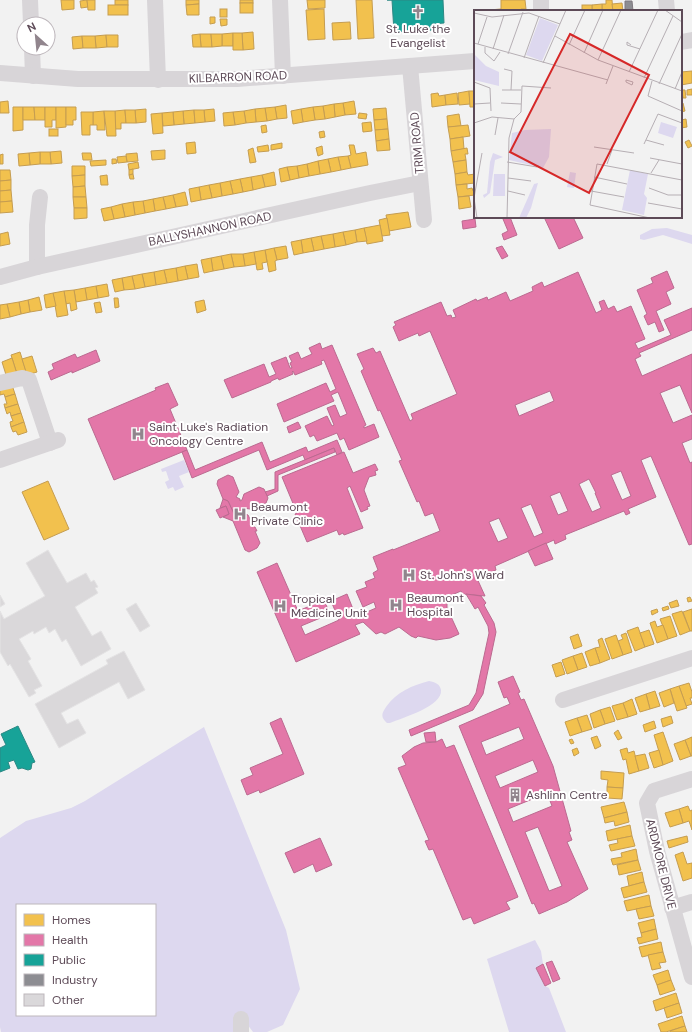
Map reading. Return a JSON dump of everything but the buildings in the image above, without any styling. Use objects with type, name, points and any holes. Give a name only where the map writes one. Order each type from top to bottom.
[{"type":"street","points":[[30,0],[31,16]]},
{"type":"street","points":[[155,0],[158,80]]},
{"type":"street","points":[[280,0],[283,76]]},
{"type":"street","points":[[541,0],[542,10]]},
{"type":"street","points":[[666,0],[667,10]]},
{"type":"street","points":[[682,42],[692,40]]},
{"type":"street","points":[[32,56],[33,76]]},
{"type":"street","name":"KILBARRON ROAD","points":[[0,73],[78,79],[237,79],[474,61]]},
{"type":"street","name":"TRIM ROAD","points":[[410,66],[424,220]]},
{"type":"street","name":"BALLYSHANNON ROAD","points":[[0,277],[37,267],[420,183]]},
{"type":"street","points":[[37,267],[37,225],[40,197]]},
{"type":"street","points":[[0,383],[22,378],[29,380],[54,441],[0,460]]},
{"type":"street","points":[[563,700],[692,658]]},
{"type":"street","name":"ARDMORE DRIVE","points":[[692,779],[654,791],[647,803],[657,851],[692,978]]},
{"type":"street","points":[[672,908],[692,902]]},
{"type":"shaded area","points":[[667,228],[692,235],[692,244],[663,235],[644,240],[640,239],[640,235],[652,229]]},
{"type":"shaded area","points":[[184,460],[189,472],[179,476],[184,487],[175,491],[173,487],[168,489],[165,482],[169,480],[166,471],[162,472],[161,469]]},
{"type":"shaded area","points":[[429,681],[440,686],[440,696],[436,701],[421,711],[390,723],[385,721],[382,715],[383,711],[395,697],[411,687]]},
{"type":"shaded area","points":[[204,727],[286,930],[300,989],[283,1025],[267,1032],[253,1032],[247,1024],[234,1032],[1,1032],[0,838],[26,821],[71,808],[85,801]]},
{"type":"shaded area","points":[[535,940],[541,951],[543,964],[536,968],[545,986],[549,988],[566,1032],[509,1032],[487,959]]},
{"type":"place","name":"St. Luke the Evangelist","points":[[418,12]]},
{"type":"place","name":"Saint Luke's Radiation Oncology Centre","points":[[138,434]]},
{"type":"place","name":"Beaumont Private Clinic","points":[[240,514]]},
{"type":"place","name":"St. John's Ward","points":[[409,575]]},
{"type":"place","name":"Beaumont Hospital","points":[[396,605]]},
{"type":"place","name":"Tropical Medicine Unit","points":[[280,606]]},
{"type":"place","name":"Ashlinn Centre","points":[[515,795]]}]
